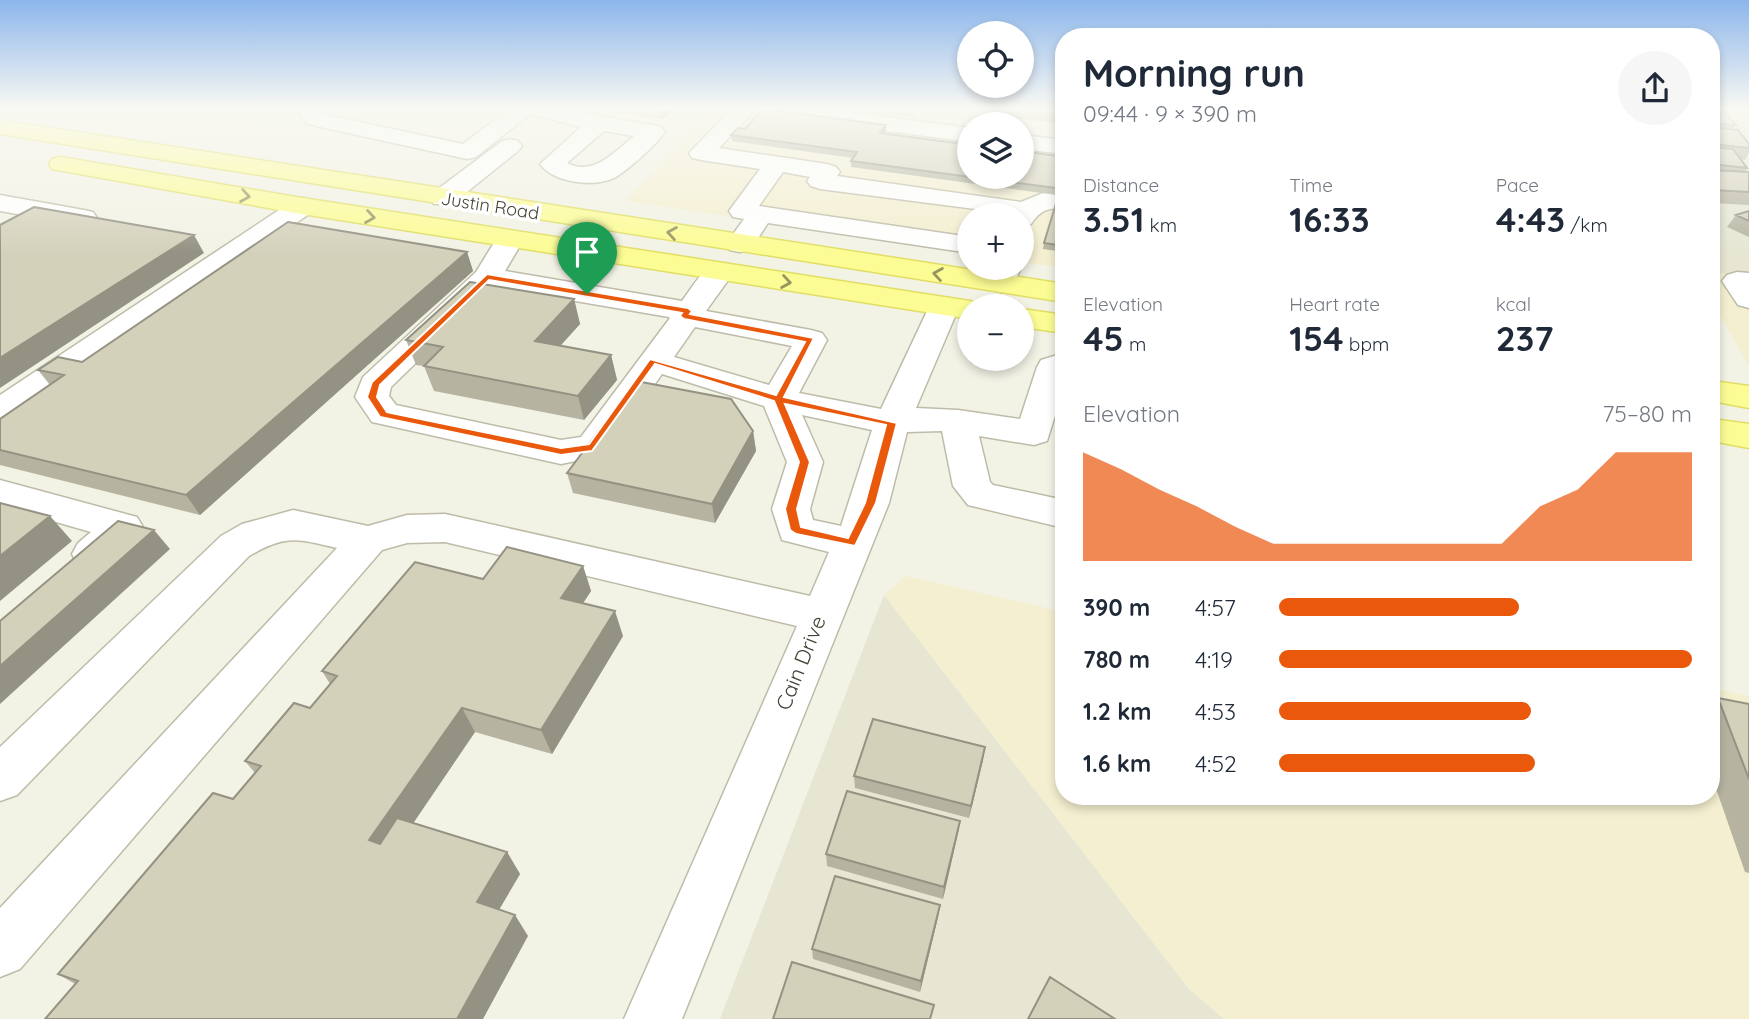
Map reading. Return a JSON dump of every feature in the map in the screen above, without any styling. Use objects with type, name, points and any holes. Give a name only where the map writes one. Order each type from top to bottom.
[{"type":"main road","name":"Justin Road","points":[[187,158],[740,244],[957,270]]},
{"type":"main road","name":"Justin Road","points":[[40,160],[303,206],[957,309]]},
{"type":"main road","points":[[303,206],[331,181]]},
{"type":"main road","points":[[719,272],[740,244]]},
{"type":"main road","name":"Justin Road","points":[[1018,280],[1055,290]]},
{"type":"main road","points":[[1034,320],[1055,323]]},
{"type":"main road","points":[[1720,392],[1749,397]]},
{"type":"main road","points":[[1720,431],[1749,436]]},
{"type":"street","points":[[443,198],[493,158]]},
{"type":"street","points":[[732,158],[827,172],[820,181],[957,203]]},
{"type":"street","points":[[777,164],[742,211],[957,243]]},
{"type":"street","points":[[1034,207],[1048,199],[1055,200]]},
{"type":"street","points":[[0,203],[110,223]]},
{"type":"street","points":[[0,411],[303,206]]},
{"type":"street","points":[[11,228],[44,210]]},
{"type":"street","points":[[740,244],[761,214]]},
{"type":"street","points":[[510,239],[487,277],[375,384],[372,397],[384,414],[561,452],[592,447],[719,272]]},
{"type":"street","points":[[201,240],[241,248]]},
{"type":"street","points":[[487,277],[811,340],[778,399]]},
{"type":"street","points":[[1749,282],[1737,281],[1749,299]]},
{"type":"street","name":"Cain Drive","points":[[653,1019],[870,503],[892,423],[957,309]]},
{"type":"street","points":[[653,361],[778,399],[892,423],[926,418],[1034,433],[1055,366]]},
{"type":"street","points":[[778,399],[805,462],[791,509],[796,530],[851,543]]},
{"type":"street","points":[[958,421],[972,486],[981,496],[1055,512]]},
{"type":"street","points":[[0,527],[16,498],[123,527],[62,579]]},
{"type":"street","points":[[0,779],[235,546],[256,534],[293,524],[368,540],[407,529],[445,528],[821,615]]},
{"type":"street","points":[[0,949],[368,540]]},
{"type":"shaded area","points":[[668,158],[957,158],[957,189],[1034,189],[1034,158],[1055,158],[1055,267],[1034,264],[1034,203],[957,203],[957,251],[626,201]]},
{"type":"shaded area","points":[[1720,158],[1749,158],[1749,277],[1720,273]]},
{"type":"shaded area","points":[[1720,273],[1749,277],[1749,366],[1720,315]]},
{"type":"shaded area","points":[[906,576],[1055,610],[1055,805],[1720,805],[1720,690],[1749,696],[1749,1019],[1224,1019],[1189,989],[884,595]]},
{"type":"shaded area","points":[[884,595],[1189,989],[1224,1019],[720,1019]]},
{"type":"building","points":[[853,158],[957,158],[957,175],[851,161]]},
{"type":"building","points":[[1034,158],[1055,158],[1055,188],[1034,185]]},
{"type":"building","points":[[1720,158],[1739,158],[1747,168],[1720,165]]},
{"type":"building","points":[[1720,170],[1749,172],[1749,192],[1720,190]]},
{"type":"building","points":[[34,207],[194,235],[0,358],[0,225]]},
{"type":"building","points":[[1055,207],[1055,245],[1044,243]]},
{"type":"building","points":[[1749,211],[1749,221],[1736,215]]},
{"type":"building","points":[[288,222],[467,252],[186,495],[0,450],[0,419],[64,375],[38,370],[58,357],[82,362]]},
{"type":"building","points":[[470,282],[574,299],[535,341],[611,355],[578,396],[424,366],[443,347],[406,340]]},
{"type":"building","points":[[636,381],[731,399],[753,431],[712,504],[567,473]]},
{"type":"building","points":[[0,503],[50,516],[0,556]]},
{"type":"building","points":[[118,521],[154,530],[0,666],[0,621]]},
{"type":"building","points":[[507,547],[583,566],[561,598],[615,611],[541,730],[462,708],[369,840],[380,844],[397,818],[507,852],[477,902],[515,915],[457,1019],[45,1019],[78,981],[58,974],[213,793],[233,799],[261,766],[245,761],[294,703],[310,708],[337,676],[322,671],[415,562],[483,579]]},
{"type":"building","points":[[1720,698],[1749,704],[1749,779],[1720,703]]},
{"type":"building","points":[[873,719],[985,747],[971,806],[854,776]]},
{"type":"building","points":[[847,791],[960,821],[944,887],[826,854]]},
{"type":"building","points":[[835,876],[940,905],[921,981],[812,949]]},
{"type":"building","points":[[792,962],[934,1005],[930,1019],[773,1019]]},
{"type":"building","points":[[1050,977],[1115,1019],[1028,1019]]},
{"type":"route","points":[[587,294],[487,277],[375,384],[372,397],[384,414],[561,452],[592,447],[653,361],[778,399],[805,462],[791,509],[796,530],[851,543],[870,503],[892,423],[778,399],[811,340],[684,316],[688,311],[587,294]]}]
